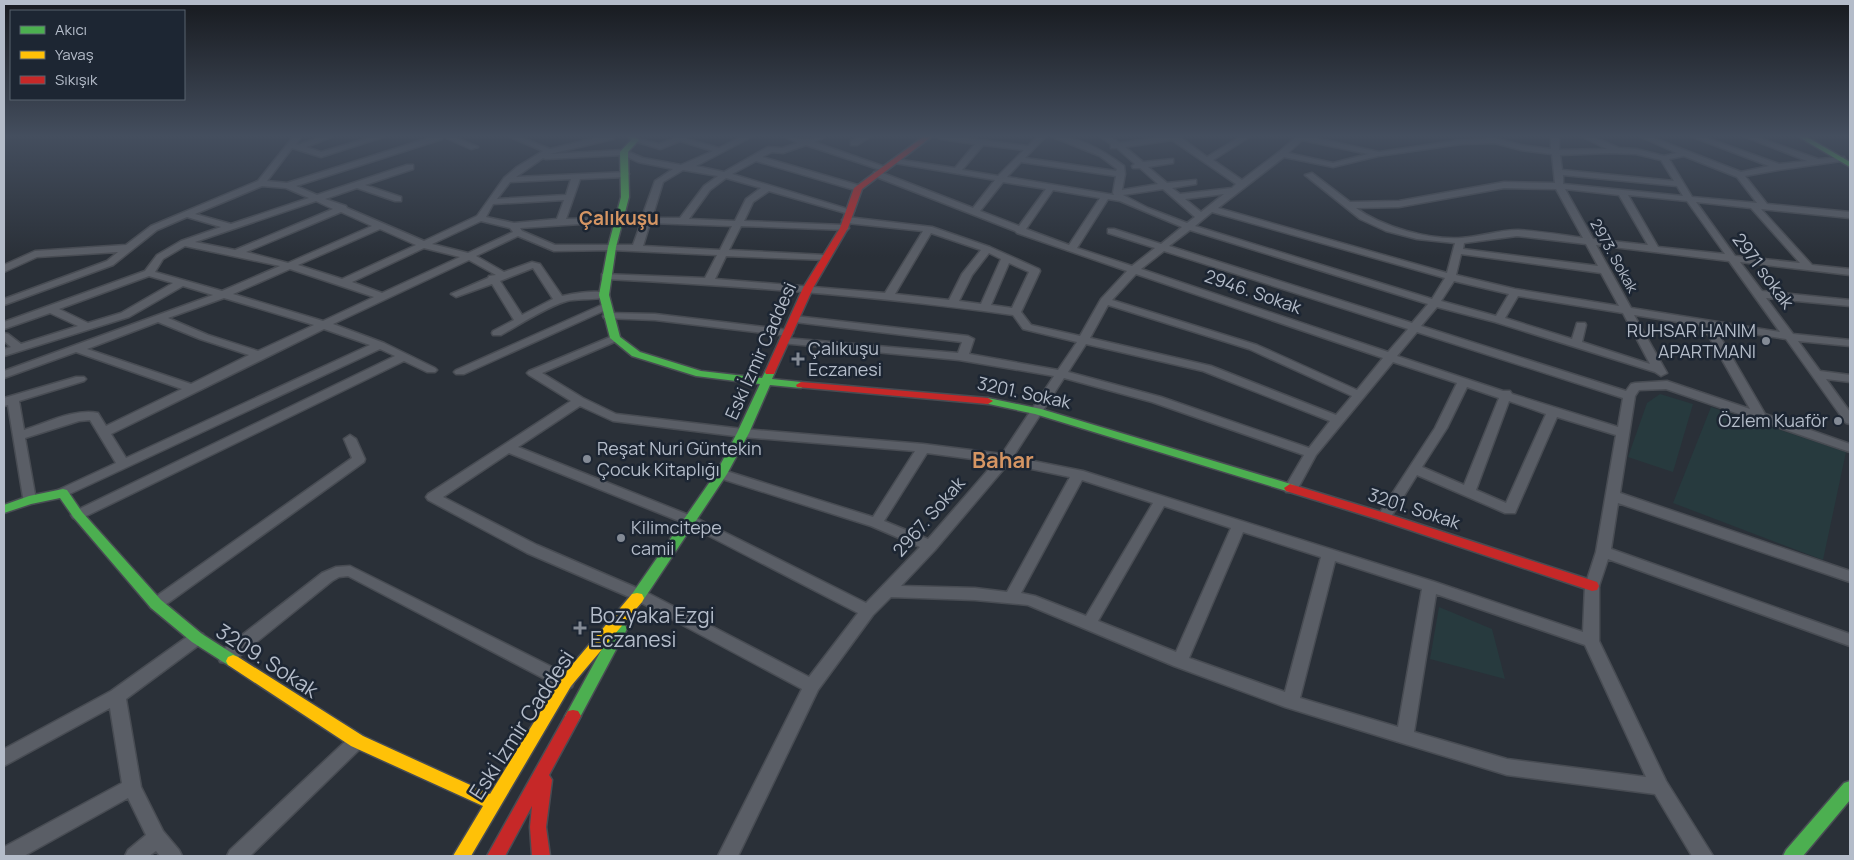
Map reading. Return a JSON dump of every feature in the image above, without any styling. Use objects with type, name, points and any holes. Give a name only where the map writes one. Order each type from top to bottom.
[{"type":"main road","points":[[615,338],[606,306],[606,276],[626,197],[625,177]]},
{"type":"main road","points":[[858,188],[872,177]]},
{"type":"main road","name":"Eski İzmir Caddesi","points":[[496,856],[639,595],[720,474],[743,433],[808,288],[847,220],[858,188]]},
{"type":"main road","name":"3201. Sokak","points":[[615,338],[636,354],[700,374],[844,390],[992,401],[1038,411],[1103,429],[1291,489],[1384,516],[1592,586]]},
{"type":"main road","points":[[4,509],[29,500],[63,493]]},
{"type":"main road","name":"3209. Sokak","points":[[63,493],[78,516],[156,604],[197,638],[357,741],[493,803]]},
{"type":"main road","name":"Eski İzmir Caddesi","points":[[462,856],[566,682],[639,595]]},
{"type":"main road","points":[[541,856],[538,812],[548,763]]},
{"type":"main road","points":[[1792,856],[1850,788]]},
{"type":"street","points":[[4,302],[110,263],[154,228],[189,215],[261,183],[266,177]]},
{"type":"street","points":[[288,186],[315,177]]},
{"type":"street","points":[[150,273],[160,257],[184,243],[380,177]]},
{"type":"street","points":[[344,282],[480,218],[510,177]]},
{"type":"street","points":[[507,180],[573,177]]},
{"type":"street","points":[[561,221],[576,177]]},
{"type":"street","points":[[637,248],[659,181],[666,177]]},
{"type":"street","points":[[683,221],[707,188],[722,177]]},
{"type":"street","points":[[733,177],[769,187],[847,220]]},
{"type":"street","points":[[821,177],[858,188]]},
{"type":"street","name":"2946. Sokak","points":[[894,177],[974,213],[1070,249],[1506,394],[1553,412],[1622,433]]},
{"type":"street","points":[[996,177],[1120,196],[1164,186],[1193,182]]},
{"type":"street","points":[[1120,196],[1121,177]]},
{"type":"street","points":[[1154,177],[1201,217]]},
{"type":"street","points":[[1227,177],[1238,187]]},
{"type":"street","name":"2967. Sokak","points":[[728,856],[812,686],[868,610],[889,591],[930,546],[1005,459],[1062,374],[1105,301],[1134,270],[1251,177]]},
{"type":"street","points":[[1312,177],[1363,217],[1388,229],[1458,246],[1603,270]]},
{"type":"street","name":"2973. Sokak","points":[[1559,177],[1559,186],[1587,241],[1667,385]]},
{"type":"street","points":[[1611,177],[1680,184]]},
{"type":"street","name":"2971 sokak","points":[[1676,177],[1690,200],[1792,337],[1850,420]]},
{"type":"street","points":[[1742,177],[1764,206]]},
{"type":"street","points":[[974,213],[1001,178]]},
{"type":"street","points":[[261,183],[288,186],[426,245],[469,256],[498,277],[520,321]]},
{"type":"street","points":[[357,185],[398,199]]},
{"type":"street","points":[[1348,206],[1399,204],[1504,185],[1559,186],[1850,215]]},
{"type":"street","points":[[1020,231],[1052,186]]},
{"type":"street","points":[[709,281],[749,200],[769,187]]},
{"type":"street","points":[[1178,198],[1238,187]]},
{"type":"street","points":[[1622,193],[1654,248]]},
{"type":"street","points":[[1070,249],[1106,195]]},
{"type":"street","points":[[1120,196],[1145,210],[1188,227],[1659,370]]},
{"type":"street","points":[[490,202],[570,197]]},
{"type":"street","points":[[1753,205],[1809,267]]},
{"type":"street","points":[[238,252],[343,208]]},
{"type":"street","points":[[1212,208],[1451,277],[1515,292],[1792,337],[1850,343]]},
{"type":"street","points":[[189,215],[230,227]]},
{"type":"street","points":[[480,218],[516,230],[554,248],[612,247],[825,258]]},
{"type":"street","points":[[103,433],[190,388],[469,256],[516,230],[561,221],[646,219],[737,224],[847,220],[929,229],[988,250],[1035,271],[1016,312]]},
{"type":"street","points":[[4,375],[225,294],[382,225]]},
{"type":"street","points":[[888,296],[929,229]]},
{"type":"street","points":[[1111,230],[1629,396]]},
{"type":"street","points":[[1458,246],[1517,233],[1850,272]]},
{"type":"street","points":[[184,243],[238,252],[292,266],[384,297]]},
{"type":"street","points":[[1291,489],[1311,453],[1435,302],[1451,277],[1458,246]]},
{"type":"street","points":[[4,269],[36,254],[130,248]]},
{"type":"street","points":[[952,305],[967,274],[988,250]]},
{"type":"street","points":[[985,308],[1006,258]]},
{"type":"street","points":[[456,294],[528,266],[536,266],[559,300]]},
{"type":"street","points":[[6,323],[150,273],[225,294],[322,325],[380,346],[431,370]]},
{"type":"street","points":[[606,276],[808,288],[1016,312],[1027,327],[1207,368],[1338,420]]},
{"type":"street","points":[[4,353],[125,315],[181,283]]},
{"type":"street","points":[[1499,320],[1515,292]]},
{"type":"street","points":[[1759,294],[1850,303]]},
{"type":"street","points":[[497,333],[559,300],[575,296],[606,306],[655,317],[786,337],[963,356],[1062,374],[1162,400],[1311,453]]},
{"type":"street","points":[[1105,301],[1253,347],[1359,395]]},
{"type":"street","points":[[460,372],[606,306]]},
{"type":"street","points":[[50,309],[88,327]]},
{"type":"street","points":[[158,318],[204,337],[259,355]]},
{"type":"street","points":[[795,320],[968,339],[963,356]]},
{"type":"street","points":[[1707,323],[1760,417]]},
{"type":"street","points":[[1576,345],[1581,325]]},
{"type":"street","points":[[4,336],[19,348]]},
{"type":"street","points":[[615,338],[533,373],[579,401],[613,417],[743,433],[923,448],[1005,459],[1078,474],[1430,586],[1591,641]]},
{"type":"street","points":[[63,493],[380,346]]},
{"type":"street","points":[[74,348],[190,388]]},
{"type":"street","points":[[78,516],[403,357]]},
{"type":"street","points":[[1817,374],[1850,378]]},
{"type":"street","points":[[29,500],[18,436],[8,401],[80,379]]},
{"type":"street","points":[[1384,516],[1441,428],[1464,381]]},
{"type":"street","points":[[1704,856],[1660,787],[1591,641],[1592,586],[1603,552],[1629,396],[1634,387],[1667,385],[1850,448]]},
{"type":"street","points":[[1468,492],[1506,394]]},
{"type":"street","points":[[579,401],[432,498],[532,548],[639,595],[812,686]]},
{"type":"street","points":[[1415,469],[1510,510],[1553,412]]},
{"type":"street","points":[[18,436],[88,416],[94,416],[123,464]]},
{"type":"street","points":[[156,604],[359,459],[350,439]]},
{"type":"street","points":[[509,448],[689,520],[868,610]]},
{"type":"street","points":[[876,523],[923,448]]},
{"type":"street","points":[[720,474],[876,523],[930,546]]},
{"type":"street","points":[[1011,598],[1078,474]]},
{"type":"street","points":[[1613,496],[1850,577]]},
{"type":"street","points":[[1089,624],[1161,500]]},
{"type":"street","points":[[1180,661],[1239,525]]},
{"type":"street","points":[[1603,552],[1850,640]]},
{"type":"street","points":[[1291,702],[1329,554]]},
{"type":"street","points":[[226,657],[327,577],[336,572],[350,571],[566,682]]},
{"type":"street","points":[[1404,737],[1430,586]]},
{"type":"street","points":[[889,591],[975,594],[1030,600],[1180,661],[1291,702],[1404,737],[1507,767],[1660,787]]},
{"type":"street","points":[[4,758],[117,696],[197,638]]},
{"type":"street","points":[[117,696],[132,787],[157,838],[172,856]]},
{"type":"street","points":[[237,856],[357,741]]},
{"type":"street","points":[[6,856],[132,787]]},
{"type":"street","points":[[135,856],[157,838]]},
{"type":"green space","points":[[1660,394],[1693,404],[1673,472],[1628,457],[1647,403]]},
{"type":"green space","points":[[1711,407],[1846,452],[1823,560],[1673,503]]},
{"type":"green space","points":[[1439,607],[1492,629],[1505,679],[1430,659]]},
{"type":"traffic: fast","points":[[625,177],[625,197],[612,247],[604,295],[615,338],[636,354],[700,374],[801,385]]},
{"type":"traffic: fast","points":[[637,598],[721,474],[743,433],[770,372]]},
{"type":"traffic: fast","points":[[988,401],[1037,411],[1290,488]]},
{"type":"traffic: fast","points":[[4,509],[29,500],[63,493],[78,515],[156,604],[197,638],[233,661]]},
{"type":"traffic: fast","points":[[573,716],[620,629]]},
{"type":"traffic: fast","points":[[1792,856],[1850,788]]},
{"type":"traffic: slow","points":[[462,856],[566,682],[637,598]]},
{"type":"traffic: slow","points":[[233,661],[357,741],[493,803]]},
{"type":"traffic: jam","points":[[770,372],[808,288],[844,228],[858,188],[873,177]]},
{"type":"traffic: jam","points":[[801,385],[988,401]]},
{"type":"traffic: jam","points":[[1290,488],[1592,586]]},
{"type":"traffic: jam","points":[[496,856],[573,716]]},
{"type":"traffic: jam","points":[[541,856],[538,827],[544,780]]},
{"type":"place","name":"RUHSAR HANIM APARTMANI","points":[[1766,341]]},
{"type":"place","name":"Çalıkuşu Eczanesi","points":[[798,359]]},
{"type":"place","name":"Özlem Kuaför","points":[[1838,421]]},
{"type":"place","name":"Reşat Nuri Güntekin Çocuk Kitaplığı","points":[[587,459]]},
{"type":"place","name":"Kilimcitepe camii","points":[[621,538]]},
{"type":"place","name":"Bozyaka Ezgi Eczanesi","points":[[580,628]]},
{"type":"district","name":"Çalıkuşu","points":[[619,218]]},
{"type":"district","name":"Bahar","points":[[1003,460]]}]
